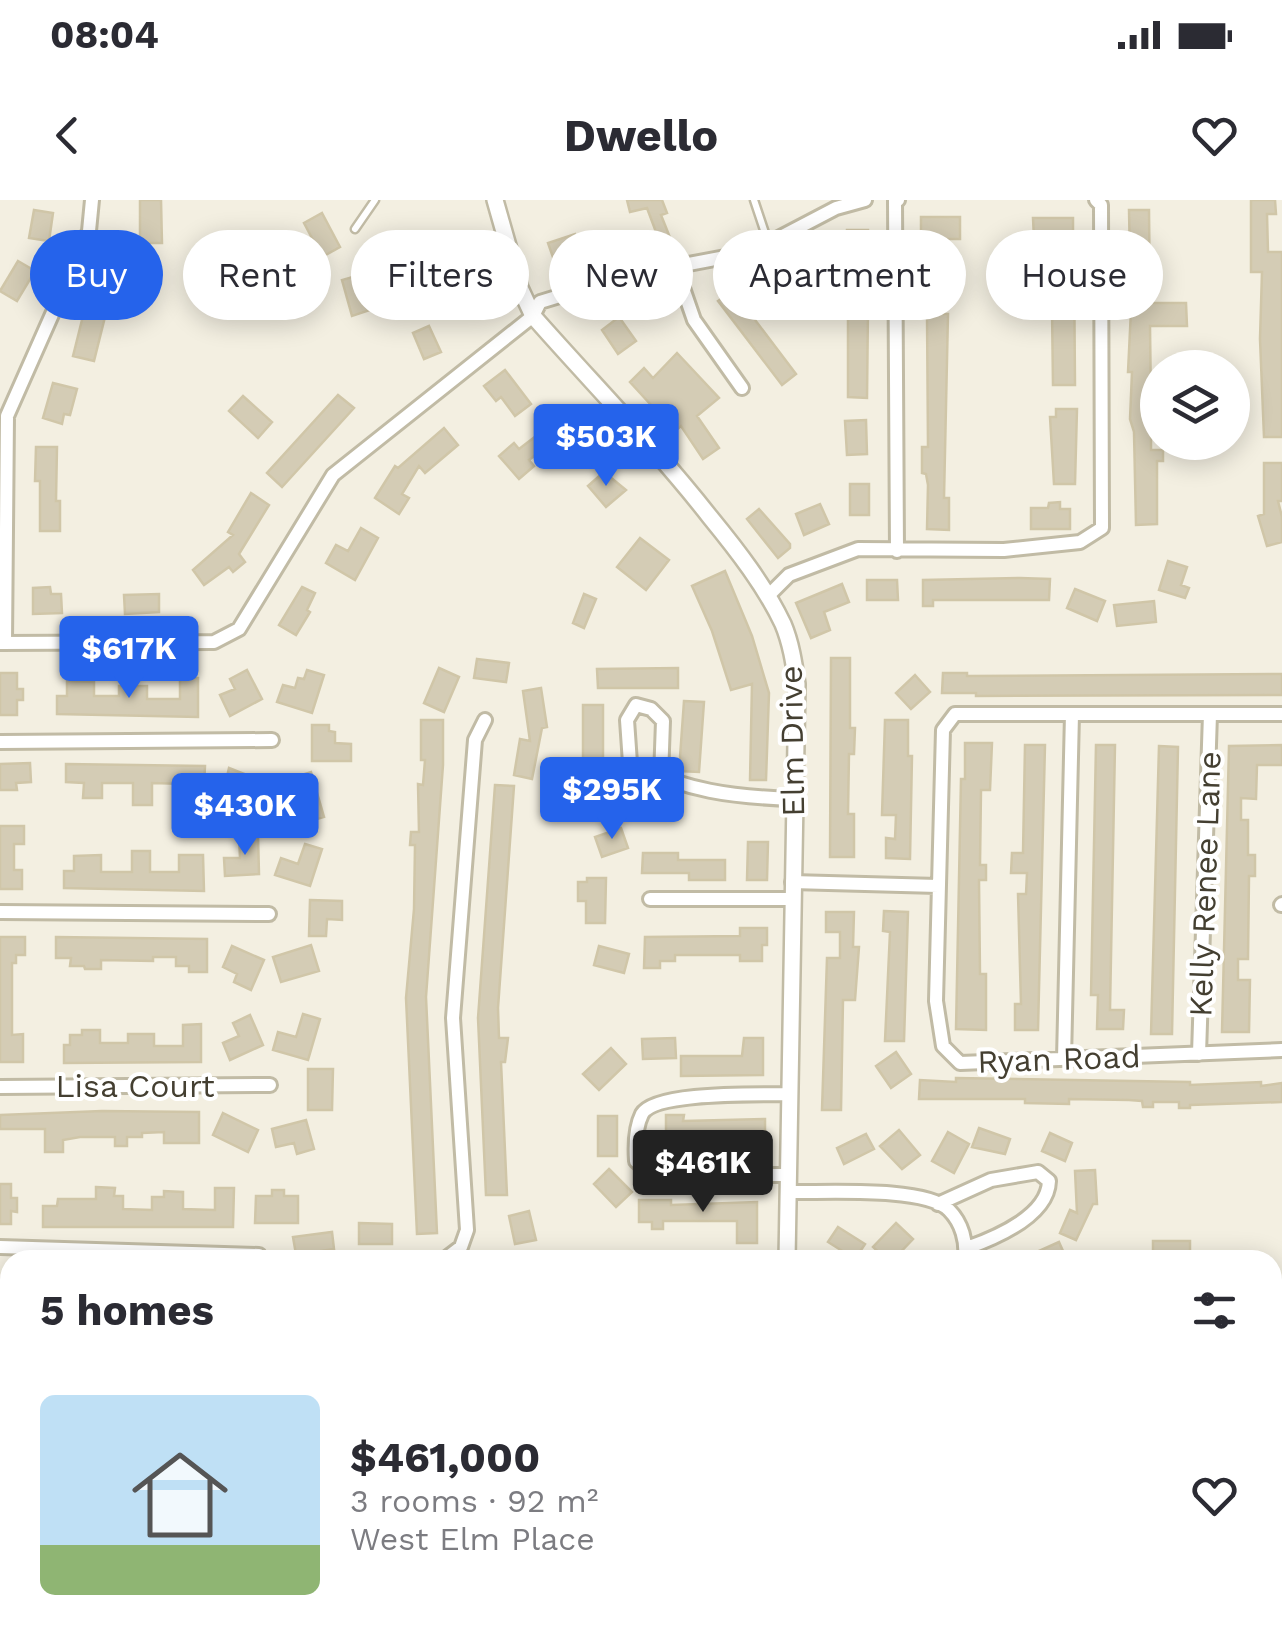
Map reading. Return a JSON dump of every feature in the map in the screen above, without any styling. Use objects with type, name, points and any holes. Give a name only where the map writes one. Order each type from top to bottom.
[{"type":"street","points":[[92,200],[89,231],[4,413],[3,643],[214,642],[239,629],[334,476],[534,316],[540,302],[549,299]]},
{"type":"street","name":"Elm Drive","points":[[496,200],[504,230]]},
{"type":"street","points":[[793,230],[836,208],[865,200]]},
{"type":"street","points":[[897,551],[898,200]]},
{"type":"street","points":[[768,596],[789,575],[858,548],[1004,550],[1080,542],[1102,528],[1099,202]]},
{"type":"street","name":"Elm Drive","points":[[529,306],[727,537],[768,596],[783,626],[795,670],[787,1250]]},
{"type":"street","points":[[693,317],[742,388]]},
{"type":"street","points":[[660,778],[663,721],[651,709],[636,705],[627,720],[630,764],[660,778],[686,788],[794,798]]},
{"type":"street","name":"Ryan Road","points":[[1072,714],[955,714],[943,730],[936,1000],[943,1046],[960,1062],[1282,1050]]},
{"type":"street","points":[[1064,1058],[1072,714],[1282,714]]},
{"type":"street","name":"Kelly Renee Lane","points":[[1199,1054],[1210,714]]},
{"type":"street","points":[[457,1250],[467,1230],[453,1018],[475,740],[485,720]]},
{"type":"street","points":[[0,742],[272,740]]},
{"type":"street","points":[[650,899],[938,886]]},
{"type":"street","points":[[0,912],[269,914]]},
{"type":"street","name":"Lisa Court","points":[[0,1087],[270,1086]]},
{"type":"street","points":[[788,1174],[650,1175],[636,1161],[634,1144],[642,1113],[670,1099],[789,1094]]},
{"type":"street","points":[[938,1204],[1008,1175],[1038,1172],[1049,1181],[1046,1199],[1035,1210],[972,1250]]},
{"type":"street","points":[[788,1192],[880,1192],[938,1204],[948,1209],[965,1236],[966,1250]]},
{"type":"street","points":[[0,1247],[97,1250]]},
{"type":"lane","points":[[355,229],[375,200]]},
{"type":"lane","points":[[754,200],[764,230]]},
{"type":"building","points":[[140,200],[161,200],[162,230],[140,230]]},
{"type":"building","points":[[627,200],[662,200],[667,213],[661,215],[667,230],[655,230],[647,208],[630,212]]},
{"type":"building","points":[[1251,200],[1275,200],[1276,214],[1267,214],[1268,252],[1282,252],[1282,437],[1264,437],[1262,272],[1251,272]]},
{"type":"building","points":[[34,210],[53,213],[51,230],[30,230]]},
{"type":"building","points":[[1129,210],[1149,210],[1149,230],[1129,230]]},
{"type":"building","points":[[322,213],[331,230],[308,230],[304,223]]},
{"type":"building","points":[[921,217],[960,217],[960,230],[921,230]]},
{"type":"building","points":[[1033,218],[1073,218],[1073,230],[1034,230]]},
{"type":"building","points":[[331,230],[340,247],[331,252]]},
{"type":"building","points":[[18,261],[30,268],[30,279],[17,301],[0,291]]},
{"type":"building","points":[[351,277],[351,312],[342,280]]},
{"type":"building","points":[[1163,303],[1186,303],[1187,326],[1150,326],[1150,350],[1140,350],[1140,460],[1163,460],[1157,461],[1157,524],[1136,525],[1134,432],[1130,419],[1132,372],[1128,372],[1131,320],[1163,320]]},
{"type":"building","points":[[82,320],[104,320],[94,361],[73,356]]},
{"type":"building","points":[[621,320],[636,341],[618,354],[602,330]]},
{"type":"building","points":[[732,320],[755,320],[796,374],[782,385]]},
{"type":"building","points":[[848,320],[868,320],[867,398],[848,397]]},
{"type":"building","points":[[927,320],[948,320],[944,498],[949,498],[949,530],[927,529],[928,485],[926,474],[922,473],[922,447],[928,447]]},
{"type":"building","points":[[1052,320],[1074,320],[1075,385],[1053,385]]},
{"type":"building","points":[[429,326],[441,352],[424,359],[413,333]]},
{"type":"building","points":[[677,353],[719,398],[697,416],[719,448],[703,459],[681,426],[675,431],[630,382],[644,368],[653,378]]},
{"type":"building","points":[[505,370],[531,404],[515,416],[501,397],[496,401],[484,386]]},
{"type":"building","points":[[53,383],[77,389],[70,415],[64,414],[62,424],[43,418]]},
{"type":"building","points":[[338,395],[354,408],[282,487],[267,473]]},
{"type":"building","points":[[243,396],[272,422],[258,438],[229,411]]},
{"type":"building","points":[[1056,409],[1077,409],[1075,484],[1054,484],[1050,417],[1056,417]]},
{"type":"building","points":[[866,420],[867,454],[847,455],[845,421]]},
{"type":"building","points":[[553,423],[578,454],[564,466],[548,445],[529,460],[534,466],[519,479],[499,456],[514,443],[519,449]]},
{"type":"building","points":[[444,428],[458,445],[425,473],[419,466],[402,494],[409,498],[399,514],[375,498],[395,466],[398,468]]},
{"type":"building","points":[[36,447],[57,447],[60,531],[40,531]]},
{"type":"building","points":[[1264,463],[1282,463],[1282,501],[1278,501],[1282,542],[1267,546],[1258,516],[1264,514]]},
{"type":"building","points":[[604,472],[626,490],[606,507],[588,486]]},
{"type":"building","points":[[850,484],[869,484],[869,515],[850,515]]},
{"type":"building","points":[[251,493],[269,505],[239,554],[245,562],[233,572],[229,567],[204,585],[193,570],[233,535],[228,532]]},
{"type":"building","points":[[1060,502],[1060,509],[1070,509],[1070,529],[1031,529],[1031,508],[1048,508],[1049,503]]},
{"type":"building","points":[[820,504],[829,524],[804,535],[796,514]]},
{"type":"building","points":[[759,509],[790,544],[778,558],[747,519]]},
{"type":"building","points":[[361,528],[378,538],[355,580],[326,563],[336,545],[348,551]]},
{"type":"building","points":[[640,538],[669,560],[646,590],[617,567]]},
{"type":"building","points":[[1168,561],[1187,567],[1181,585],[1189,588],[1185,598],[1159,590]]},
{"type":"building","points":[[725,571],[752,636],[769,693],[766,780],[750,780],[752,684],[731,690],[692,586]]},
{"type":"building","points":[[1050,579],[1049,600],[933,600],[933,606],[923,606],[923,580]]},
{"type":"building","points":[[867,580],[897,580],[898,600],[867,600]]},
{"type":"building","points":[[842,584],[849,602],[824,612],[830,630],[811,638],[796,603]]},
{"type":"building","points":[[50,587],[51,594],[61,594],[62,613],[33,614],[33,588]]},
{"type":"building","points":[[302,587],[315,593],[307,610],[310,612],[296,635],[279,625]]},
{"type":"building","points":[[1075,589],[1105,601],[1097,621],[1067,608]]},
{"type":"building","points":[[159,594],[159,612],[125,614],[124,595]]},
{"type":"building","points":[[584,594],[596,599],[584,628],[573,623]]},
{"type":"building","points":[[1154,601],[1156,622],[1117,626],[1114,605]]},
{"type":"building","points":[[831,658],[850,658],[850,728],[855,728],[854,754],[849,754],[848,814],[854,814],[854,857],[830,857]]},
{"type":"building","points":[[477,659],[509,663],[506,682],[474,678]]},
{"type":"building","points":[[439,668],[459,677],[444,712],[424,703]]},
{"type":"building","points":[[678,668],[678,688],[598,688],[597,669]]},
{"type":"building","points":[[247,670],[262,699],[230,716],[220,695],[235,689],[230,679]]},
{"type":"building","points":[[307,670],[324,675],[312,713],[277,702],[283,685],[295,688],[298,678],[304,679]]},
{"type":"building","points":[[0,673],[17,673],[17,689],[23,689],[23,700],[17,700],[17,715],[0,715]]},
{"type":"building","points":[[943,673],[1282,674],[1282,695],[976,696],[942,693]]},
{"type":"building","points":[[915,675],[930,692],[911,709],[896,693]]},
{"type":"building","points":[[180,678],[198,678],[198,717],[57,714],[57,696],[67,696],[67,681],[94,682],[94,696],[119,696],[119,686],[147,686],[147,699],[180,699]]},
{"type":"building","points":[[541,688],[547,727],[542,728],[532,779],[514,775],[520,739],[530,741],[523,691]]},
{"type":"building","points":[[684,701],[704,702],[699,772],[679,771]]},
{"type":"building","points":[[583,705],[603,705],[603,785],[583,785]]},
{"type":"building","points":[[421,720],[443,720],[443,765],[426,997],[437,1233],[417,1234],[406,998],[414,909],[415,845],[410,845],[411,832],[419,832],[418,784],[423,785],[425,760],[421,760]]},
{"type":"building","points":[[885,720],[908,720],[908,756],[912,756],[910,859],[886,858],[886,838],[895,839],[896,815],[882,815]]},
{"type":"building","points":[[312,725],[329,725],[329,731],[335,732],[335,743],[351,744],[351,761],[312,761]]},
{"type":"building","points":[[965,743],[992,743],[990,790],[981,790],[980,865],[986,865],[986,880],[979,880],[980,974],[986,974],[986,1030],[956,1029]]},
{"type":"building","points":[[1025,745],[1045,745],[1038,1030],[1015,1030],[1015,1004],[1021,1004],[1018,894],[1026,894],[1027,873],[1011,873],[1012,853],[1023,853]]},
{"type":"building","points":[[1096,745],[1115,745],[1110,1010],[1124,1010],[1123,1029],[1097,1029],[1098,995],[1091,995]]},
{"type":"building","points":[[1282,745],[1282,765],[1257,765],[1256,799],[1241,798],[1241,820],[1248,820],[1248,855],[1255,855],[1255,876],[1249,876],[1248,959],[1238,959],[1238,980],[1250,980],[1249,1032],[1222,1032],[1229,746]]},
{"type":"building","points":[[1159,746],[1178,747],[1172,1034],[1151,1034]]},
{"type":"building","points":[[30,763],[31,782],[16,783],[17,790],[0,790],[0,764]]},
{"type":"building","points":[[66,764],[205,766],[203,805],[186,805],[186,784],[152,783],[152,805],[133,805],[133,783],[102,783],[102,798],[83,798],[84,783],[66,782]]},
{"type":"building","points":[[229,768],[265,782],[257,806],[222,798]]},
{"type":"building","points":[[311,772],[324,817],[307,822],[299,795],[281,801],[276,783]]},
{"type":"building","points":[[495,785],[514,786],[498,1008],[499,1038],[508,1038],[505,1062],[501,1062],[507,1195],[486,1195],[478,1018]]},
{"type":"building","points":[[0,826],[24,826],[24,844],[14,844],[14,870],[22,870],[22,889],[0,889]]},
{"type":"building","points":[[621,828],[628,848],[602,857],[595,837]]},
{"type":"building","points":[[258,835],[259,874],[225,876],[224,858],[240,858],[239,836]]},
{"type":"building","points":[[748,842],[768,842],[767,880],[747,880]]},
{"type":"building","points":[[305,844],[322,849],[310,886],[275,875],[281,858],[298,864]]},
{"type":"building","points":[[132,851],[150,851],[150,872],[179,872],[179,855],[203,855],[204,891],[64,888],[64,871],[74,871],[74,856],[101,855],[101,872],[132,872]]},
{"type":"building","points":[[643,853],[678,853],[678,860],[725,860],[725,880],[689,880],[689,873],[642,873]]},
{"type":"building","points":[[587,878],[606,878],[605,923],[586,923],[586,901],[578,901],[578,882],[587,882]]},
{"type":"building","points":[[310,900],[342,901],[342,920],[327,919],[326,936],[309,936]]},
{"type":"building","points":[[884,911],[908,912],[904,1041],[885,1041],[890,932],[883,931]]},
{"type":"building","points":[[826,912],[854,912],[853,947],[859,947],[855,1000],[843,1000],[841,1110],[822,1110],[827,958],[840,958],[840,932],[826,932]]},
{"type":"building","points":[[740,928],[767,928],[762,961],[740,961],[740,955],[675,955],[675,961],[660,961],[660,968],[644,968],[645,937],[740,936]]},
{"type":"building","points":[[0,937],[25,937],[25,955],[16,955],[16,963],[12,963],[12,1035],[23,1034],[23,1062],[0,1062]]},
{"type":"building","points":[[56,937],[207,939],[207,972],[189,972],[189,966],[176,966],[176,957],[153,957],[153,961],[101,960],[101,969],[70,966],[71,958],[56,958]]},
{"type":"building","points":[[311,945],[319,971],[281,982],[273,957]]},
{"type":"building","points":[[232,946],[264,960],[251,990],[234,982],[237,974],[223,967]]},
{"type":"building","points":[[599,946],[629,954],[624,973],[594,965]]},
{"type":"building","points":[[303,1014],[320,1019],[308,1060],[273,1050],[278,1032],[296,1037]]},
{"type":"building","points":[[250,1015],[263,1045],[230,1060],[223,1043],[239,1036],[233,1023]]},
{"type":"building","points":[[201,1024],[201,1062],[64,1063],[64,1045],[70,1045],[70,1035],[82,1035],[82,1030],[100,1030],[100,1043],[128,1043],[128,1034],[154,1034],[154,1046],[183,1046],[183,1025]]},
{"type":"building","points":[[675,1038],[676,1058],[643,1059],[642,1039]]},
{"type":"building","points":[[744,1038],[763,1038],[763,1075],[681,1076],[681,1056],[742,1056]]},
{"type":"building","points":[[611,1048],[626,1064],[599,1090],[583,1074]]},
{"type":"building","points":[[896,1052],[911,1074],[891,1088],[876,1066]]},
{"type":"building","points":[[308,1069],[333,1069],[332,1110],[308,1110]]},
{"type":"building","points":[[956,1078],[1190,1085],[1282,1083],[1282,1102],[1179,1108],[1179,1102],[1153,1102],[1153,1107],[1143,1107],[1142,1101],[1129,1100],[1069,1099],[1069,1104],[1025,1103],[1025,1099],[919,1099],[920,1080],[956,1082]]},
{"type":"building","points":[[199,1112],[199,1143],[164,1143],[164,1132],[142,1133],[142,1137],[127,1137],[127,1146],[115,1146],[115,1137],[80,1137],[63,1140],[63,1152],[45,1152],[45,1129],[0,1129],[0,1115]]},
{"type":"building","points":[[223,1113],[258,1130],[248,1152],[213,1135]]},
{"type":"building","points":[[666,1115],[684,1115],[683,1121],[765,1119],[765,1157],[744,1157],[744,1143],[683,1143],[683,1156],[666,1156]]},
{"type":"building","points":[[598,1116],[617,1116],[617,1156],[598,1156]]},
{"type":"building","points":[[306,1120],[314,1149],[297,1154],[294,1143],[276,1147],[272,1129]]},
{"type":"building","points":[[979,1128],[1010,1139],[1005,1154],[972,1147]]},
{"type":"building","points":[[899,1130],[920,1155],[902,1169],[880,1146]]},
{"type":"building","points":[[948,1132],[969,1144],[954,1173],[932,1161]]},
{"type":"building","points":[[1050,1133],[1072,1143],[1065,1161],[1042,1151]]},
{"type":"building","points":[[866,1134],[874,1149],[844,1164],[837,1148]]},
{"type":"building","points":[[609,1169],[632,1192],[616,1207],[594,1184]]},
{"type":"building","points":[[1095,1170],[1097,1204],[1093,1204],[1076,1240],[1060,1233],[1070,1210],[1077,1213],[1075,1171]]},
{"type":"building","points":[[0,1184],[11,1184],[11,1198],[17,1198],[17,1212],[11,1211],[11,1224],[0,1224]]},
{"type":"building","points":[[96,1187],[115,1188],[114,1196],[123,1196],[123,1209],[152,1210],[152,1197],[164,1197],[164,1191],[183,1192],[183,1209],[215,1210],[215,1188],[234,1188],[233,1227],[43,1227],[43,1206],[57,1206],[58,1199],[96,1199]]},
{"type":"building","points":[[272,1190],[284,1190],[284,1196],[298,1196],[298,1223],[255,1223],[256,1196],[272,1196]]},
{"type":"building","points":[[639,1200],[671,1200],[671,1205],[757,1202],[757,1243],[737,1243],[737,1221],[663,1221],[663,1229],[652,1229],[652,1222],[639,1222]]},
{"type":"building","points":[[529,1211],[536,1240],[515,1244],[509,1216]]},
{"type":"building","points":[[359,1223],[392,1224],[392,1244],[359,1244]]},
{"type":"building","points":[[896,1223],[913,1239],[903,1250],[873,1247]]},
{"type":"building","points":[[838,1227],[865,1244],[861,1250],[841,1250],[828,1242]]},
{"type":"building","points":[[332,1232],[334,1249],[295,1250],[293,1237]]},
{"type":"building","points":[[1153,1241],[1190,1241],[1190,1250],[1153,1250]]},
{"type":"building","points":[[1059,1242],[1063,1250],[1041,1250]]}]
